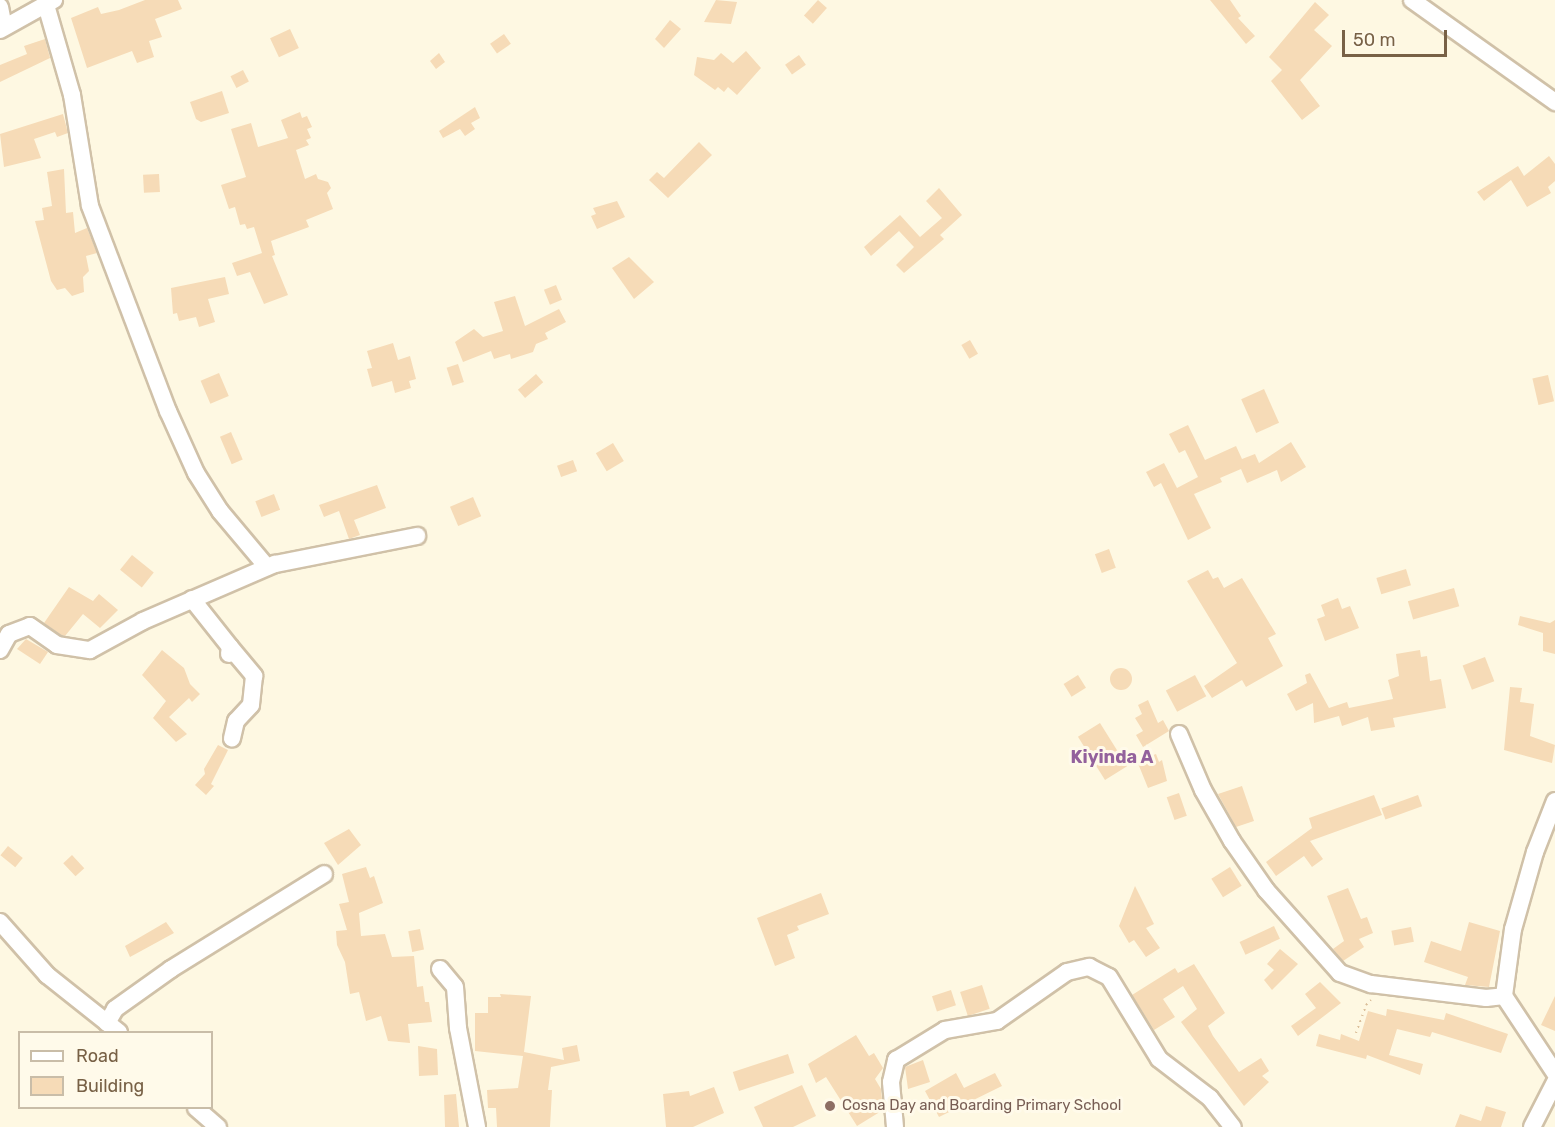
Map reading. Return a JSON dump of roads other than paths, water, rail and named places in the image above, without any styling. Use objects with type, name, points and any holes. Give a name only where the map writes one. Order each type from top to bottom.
[{"type":"street","points":[[1412,0],[1555,102]]},
{"type":"street","points":[[0,7],[2,29],[50,2],[65,64],[90,206],[164,400],[208,492],[250,551],[267,567]]},
{"type":"street","points":[[0,650],[9,634],[30,626],[57,645],[90,651],[192,599],[267,567],[417,536]]},
{"type":"street","points":[[192,599],[229,650],[254,675],[251,705],[236,722],[232,739]]},
{"type":"street","points":[[1179,734],[1203,790],[1266,890],[1340,973],[1371,984],[1486,998],[1504,996]]},
{"type":"street","points":[[1555,801],[1535,852],[1513,929],[1504,996],[1555,1073]]},
{"type":"street","points":[[113,1028],[115,1009],[162,976],[324,874]]},
{"type":"street","points":[[0,922],[47,975],[113,1028]]},
{"type":"street","points":[[895,1127],[891,1070],[903,1054],[945,1030],[997,1021],[1067,972],[1089,967],[1109,977],[1159,1059],[1210,1098],[1233,1127]]},
{"type":"street","points":[[440,969],[455,987],[458,1028],[477,1127]]},
{"type":"street","points":[[1532,1127],[1555,1082]]},
{"type":"street","points":[[198,1109],[218,1127]]},
{"type":"place","name":"Cosna Day and Boarding Primary School","points":[[830,1106]]},
{"type":"district","name":"Kiyinda A","points":[[1112,757]]}]
